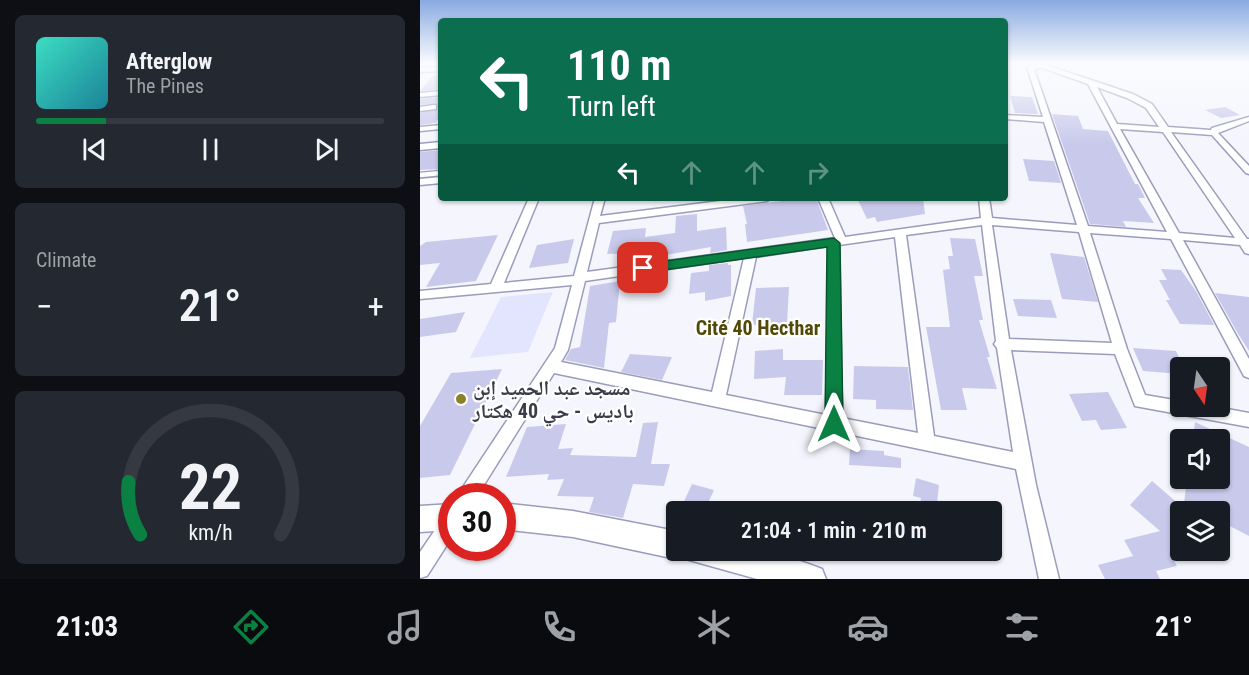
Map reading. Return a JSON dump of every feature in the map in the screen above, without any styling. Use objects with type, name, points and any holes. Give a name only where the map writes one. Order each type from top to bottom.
[{"type":"main road","points":[[420,519],[438,518]]},
{"type":"main road","points":[[516,518],[573,524],[666,543]]},
{"type":"main road","points":[[742,561],[812,579]]},
{"type":"street","points":[[1038,90],[1120,349],[1140,401],[1249,420]]},
{"type":"street","points":[[1095,90],[1249,372]]},
{"type":"street","points":[[1112,90],[1146,104],[1247,245]]},
{"type":"street","points":[[420,93],[438,92]]},
{"type":"street","points":[[420,109],[433,108]]},
{"type":"street","points":[[1008,117],[1048,120]]},
{"type":"street","points":[[1214,133],[1215,130],[1247,119]]},
{"type":"street","points":[[1114,126],[1214,133],[1249,171]]},
{"type":"street","points":[[420,129],[438,127]]},
{"type":"street","points":[[420,147],[438,145]]},
{"type":"street","points":[[420,182],[438,180]]},
{"type":"street","points":[[495,289],[533,201]]},
{"type":"street","points":[[475,483],[516,416],[561,350],[599,201]]},
{"type":"street","points":[[684,201],[684,210]]},
{"type":"street","points":[[595,220],[747,201]]},
{"type":"street","points":[[824,201],[837,242],[834,424]]},
{"type":"street","points":[[984,201],[1001,344],[1023,462],[1049,579]]},
{"type":"street","points":[[420,295],[580,279],[986,221],[1247,245]]},
{"type":"street","points":[[900,233],[927,443]]},
{"type":"street","points":[[718,400],[751,253]]},
{"type":"street","points":[[1001,344],[1120,349]]},
{"type":"street","points":[[551,366],[1023,462]]},
{"type":"street","points":[[420,569],[438,540]]},
{"type":"lane","points":[[420,175],[438,173]]},
{"type":"shaded area","points":[[553,292],[528,352],[470,358],[501,297]]},
{"type":"building","points":[[1010,96],[1032,97],[1038,114],[1015,113]]},
{"type":"building","points":[[438,97],[438,109],[436,103],[420,105],[420,99]]},
{"type":"building","points":[[1225,107],[1240,115],[1221,118],[1205,110]]},
{"type":"building","points":[[438,109],[438,120],[435,123],[420,125],[420,113]]},
{"type":"building","points":[[1052,114],[1078,116],[1083,129],[1108,131],[1135,184],[1138,184],[1145,198],[1138,198],[1154,223],[1123,221],[1126,227],[1090,224]]},
{"type":"building","points":[[438,150],[438,169],[420,170],[420,152]]},
{"type":"building","points":[[1023,159],[1054,161],[1061,183],[1029,181]]},
{"type":"building","points":[[782,201],[817,201],[828,230],[747,242],[745,224],[747,224],[743,206]]},
{"type":"building","points":[[858,201],[923,201],[925,214],[877,222],[875,217],[867,219]]},
{"type":"building","points":[[697,214],[697,231],[726,227],[727,250],[710,253],[711,247],[637,260],[638,253],[607,254],[613,231],[646,228],[645,237],[675,233],[676,216]]},
{"type":"building","points":[[498,235],[476,281],[426,287],[440,263],[420,265],[420,246],[426,242]]},
{"type":"building","points":[[950,238],[975,239],[983,276],[974,276],[983,320],[979,320],[997,389],[962,388],[967,410],[941,410],[926,327],[950,327],[943,270],[950,269],[948,256],[953,256]]},
{"type":"building","points":[[574,239],[568,263],[529,268],[537,245]]},
{"type":"building","points":[[1050,253],[1084,257],[1098,302],[1062,299]]},
{"type":"building","points":[[728,263],[731,265],[731,296],[705,301],[705,292],[689,294],[691,273],[709,271],[709,265]]},
{"type":"building","points":[[1161,269],[1181,270],[1196,291],[1214,325],[1180,324],[1166,300],[1170,300],[1159,280],[1167,280]]},
{"type":"building","points":[[620,281],[616,322],[609,323],[604,368],[565,360],[571,349],[580,347],[590,286]]},
{"type":"building","points":[[789,287],[787,324],[752,325],[756,288]]},
{"type":"building","points":[[1215,293],[1249,297],[1249,351],[1237,332]]},
{"type":"building","points":[[1013,299],[1051,300],[1057,318],[1018,316]]},
{"type":"building","points":[[465,312],[456,332],[420,337],[420,319]]},
{"type":"building","points":[[1133,348],[1176,351],[1179,357],[1170,357],[1170,373],[1143,371]]},
{"type":"building","points":[[783,349],[783,360],[823,360],[822,395],[784,395],[786,377],[754,379],[755,351]]},
{"type":"building","points":[[630,354],[672,357],[662,380],[621,372]]},
{"type":"building","points":[[854,366],[908,367],[913,410],[876,409],[876,400],[853,399]]},
{"type":"building","name":"مسجد عبد الحميد إبن باديس - حي 40 هكتار","points":[[502,369],[450,475],[420,478],[420,426],[451,373]]},
{"type":"building","points":[[1108,392],[1127,428],[1101,430],[1096,420],[1082,421],[1069,394]]},
{"type":"building","points":[[658,422],[651,464],[670,464],[664,486],[633,484],[623,518],[589,512],[594,497],[557,496],[564,479],[547,480],[549,474],[506,477],[527,427],[566,424],[558,449],[573,448],[570,455],[636,457],[643,423]]},
{"type":"building","points":[[1195,422],[1210,429],[1194,429]]},
{"type":"building","points":[[1230,438],[1249,447],[1249,536],[1230,526],[1230,501],[1184,501],[1186,489],[1230,489]]},
{"type":"building","points":[[850,449],[884,451],[884,455],[901,458],[901,468],[849,465]]},
{"type":"building","points":[[916,478],[939,485],[937,501],[921,501],[921,498],[913,496]]},
{"type":"building","points":[[1152,481],[1175,501],[1170,501],[1170,561],[1174,561],[1177,566],[1156,571],[1160,579],[1105,579],[1098,565],[1133,556],[1124,540],[1160,531],[1130,505]]},
{"type":"building","points":[[692,484],[714,490],[709,501],[684,501]]},
{"type":"place","name":"مسجد عبد الحميد إبن باديس - حي 40 هكتار","points":[[461,399]]},
{"type":"district","name":"Cité 40 Hecthar","points":[[758,328]]},
{"type":"route","points":[[643,268],[834,243],[834,424]]}]
